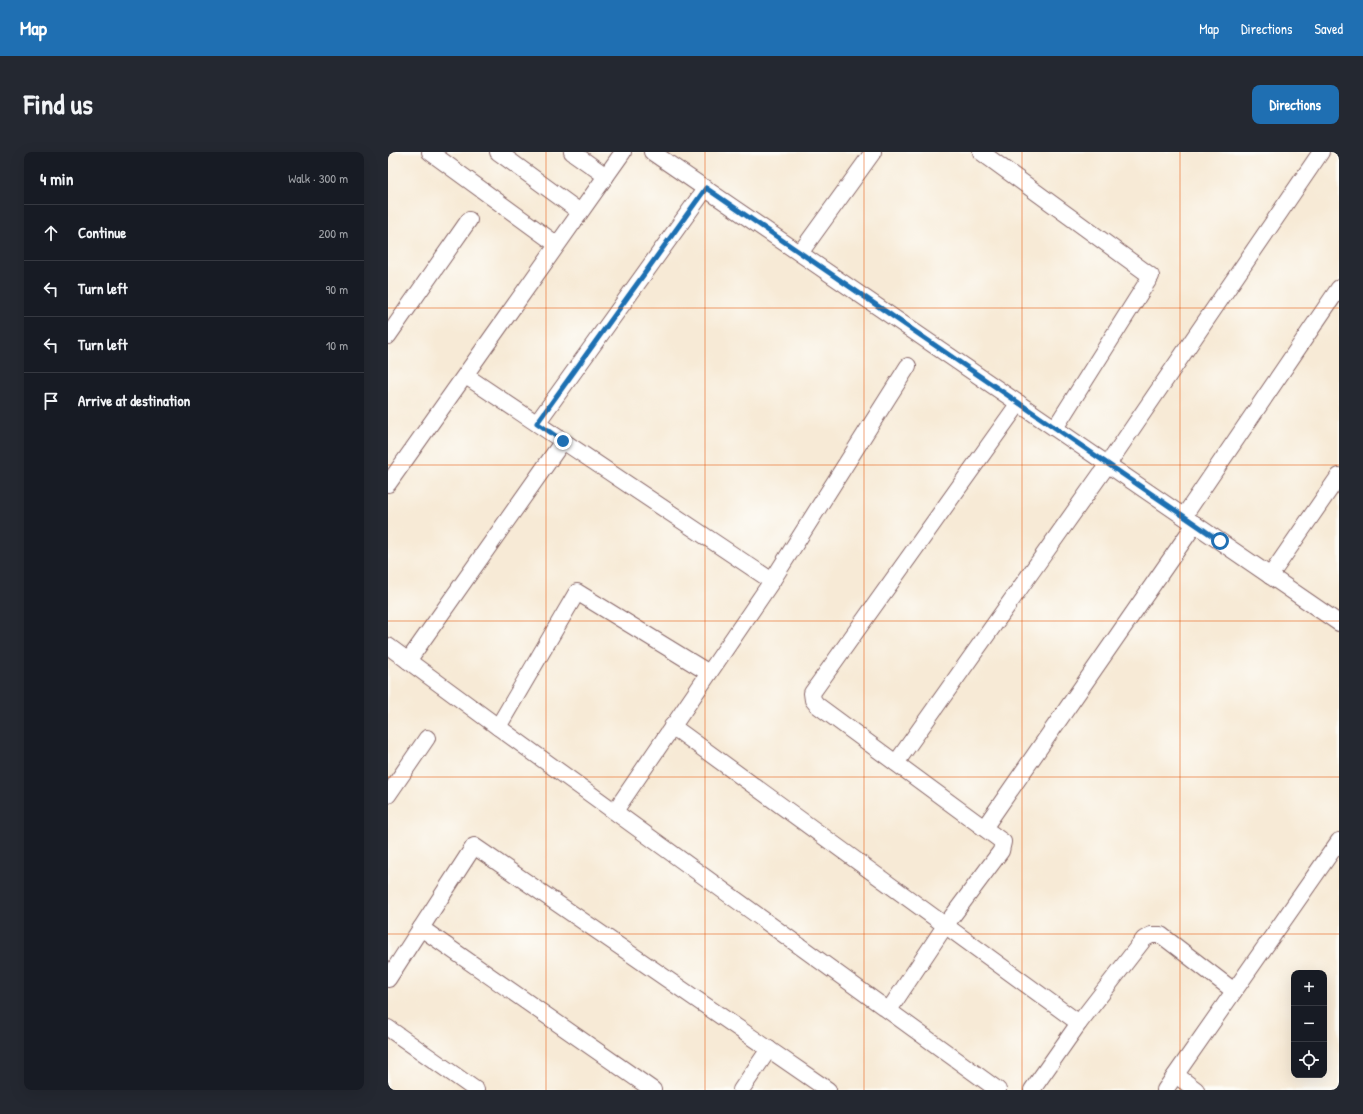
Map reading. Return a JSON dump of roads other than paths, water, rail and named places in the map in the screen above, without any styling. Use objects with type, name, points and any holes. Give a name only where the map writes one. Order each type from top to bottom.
[{"type":"street","points":[[430,152],[556,244]]},
{"type":"street","points":[[498,152],[580,212]]},
{"type":"street","points":[[572,152],[606,176]]},
{"type":"street","points":[[388,484],[466,376],[556,244],[623,152]]},
{"type":"street","points":[[652,152],[1339,623]]},
{"type":"street","points":[[800,253],[873,152]]},
{"type":"street","points":[[982,152],[1151,276],[1055,428]]},
{"type":"street","points":[[896,763],[1108,464],[1322,152]]},
{"type":"street","points":[[537,423],[706,188]]},
{"type":"street","points":[[388,336],[469,220]]},
{"type":"street","points":[[984,828],[1190,520],[1339,288]]},
{"type":"street","points":[[615,811],[772,581],[908,366]]},
{"type":"street","points":[[466,376],[772,581]]},
{"type":"street","points":[[889,1010],[945,926],[1001,851],[1003,842],[817,705],[813,700],[812,693],[1019,403]]},
{"type":"street","points":[[408,661],[563,441]]},
{"type":"street","points":[[1270,576],[1339,476]]},
{"type":"street","points":[[498,727],[577,592],[709,673]]},
{"type":"street","points":[[388,646],[998,1090]]},
{"type":"street","points":[[672,726],[1079,1023]]},
{"type":"street","points":[[388,795],[427,738]]},
{"type":"street","points":[[1165,1090],[1339,841]]},
{"type":"street","points":[[390,973],[474,846],[828,1090]]},
{"type":"street","points":[[421,928],[653,1090]]},
{"type":"street","points":[[1032,1090],[1079,1023],[1144,939],[1151,935],[1161,935],[1234,991]]},
{"type":"street","points":[[388,1028],[476,1090]]},
{"type":"street","points":[[741,1090],[769,1049]]},
{"type":"street","points":[[1176,1075],[1196,1090]]}]
